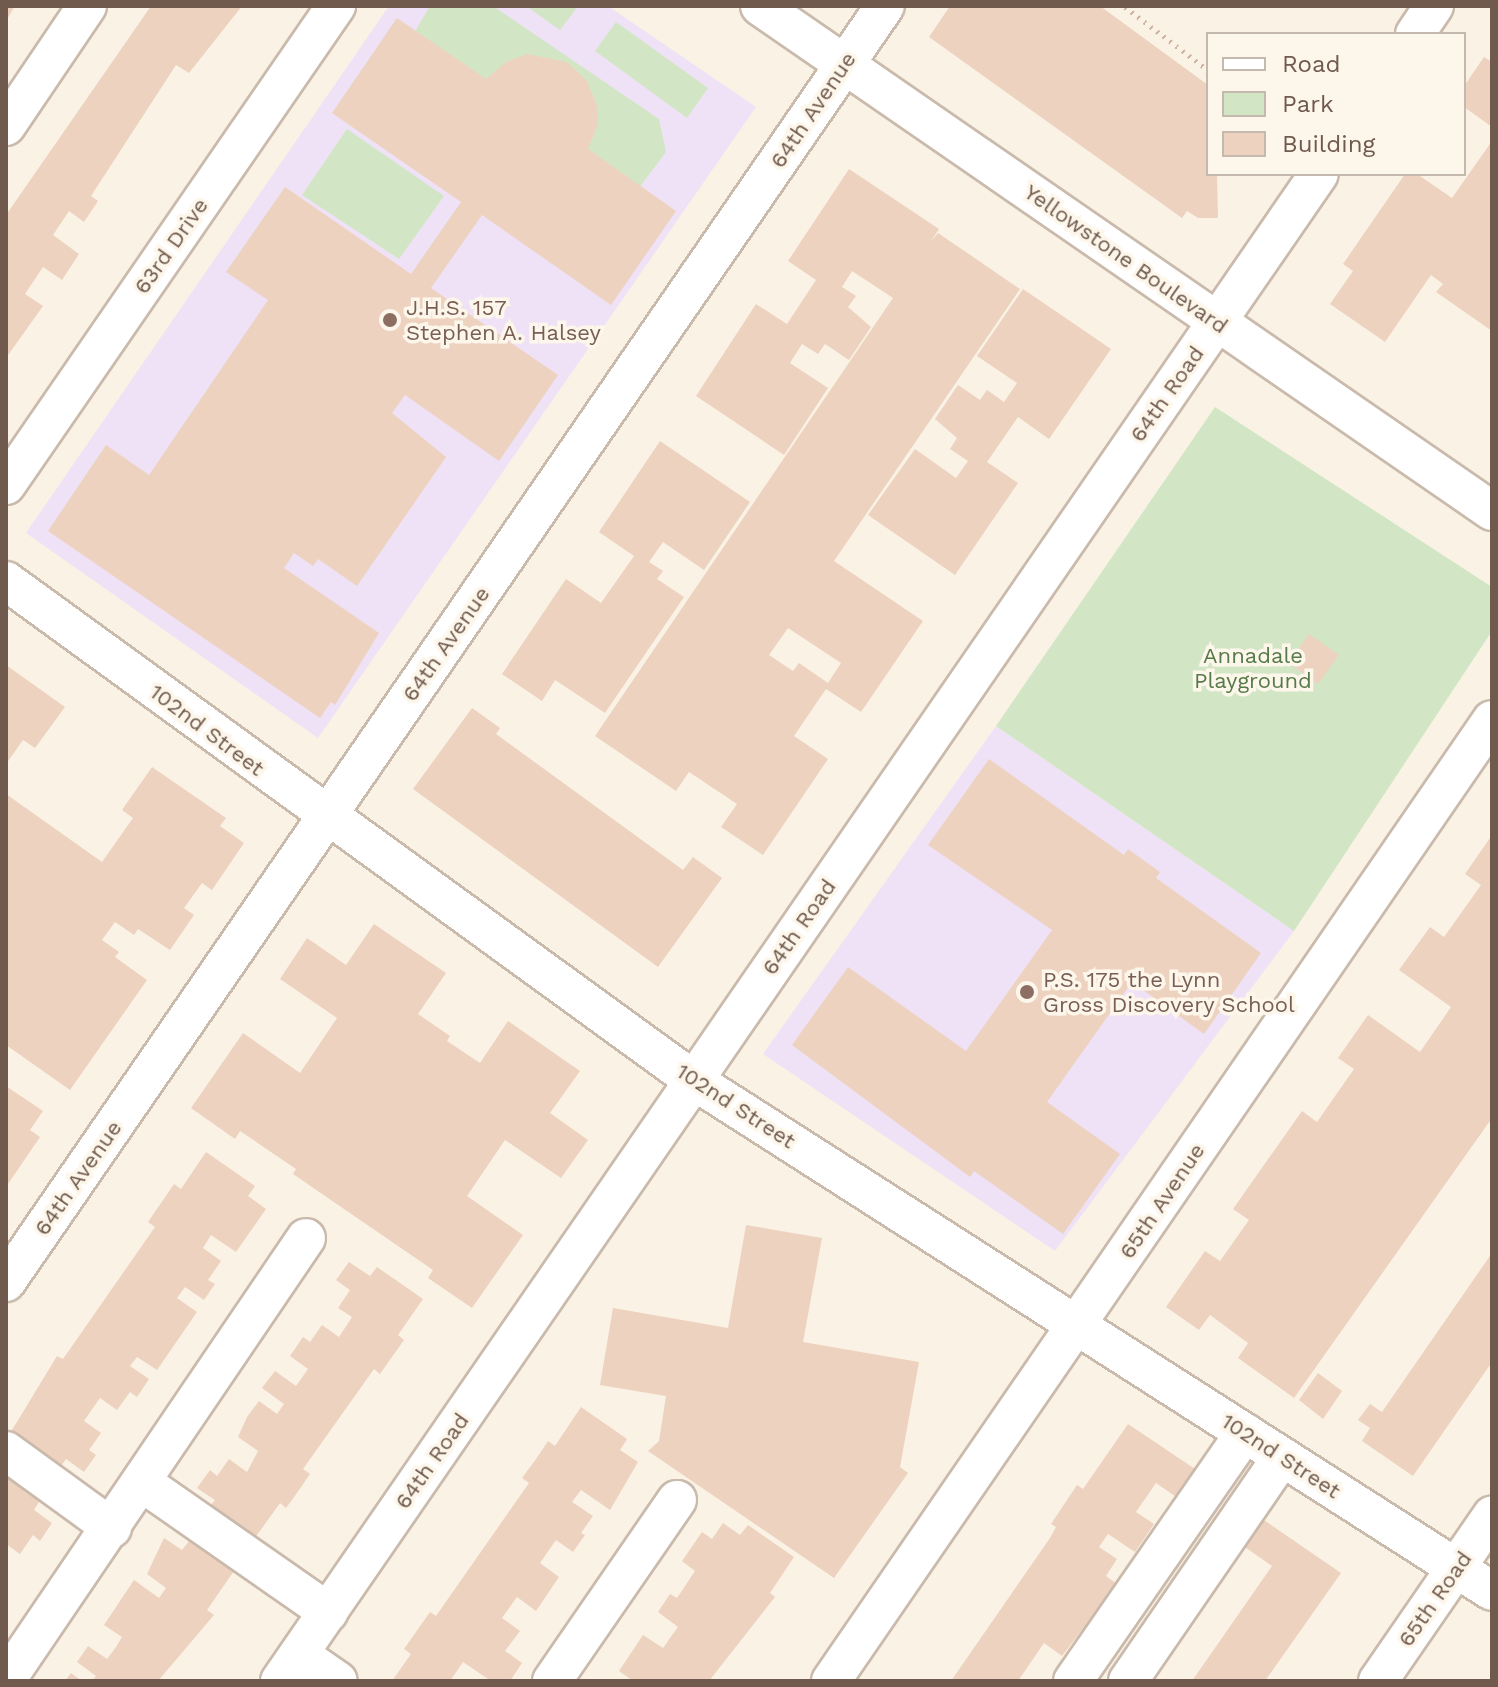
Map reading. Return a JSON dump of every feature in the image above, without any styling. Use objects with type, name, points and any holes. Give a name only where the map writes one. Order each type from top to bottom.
[{"type":"street","points":[[6,126],[87,6]]},
{"type":"street","name":"63rd Drive","points":[[6,485],[336,6]]},
{"type":"street","name":"Yellowstone Boulevard","points":[[760,6],[1492,511]]},
{"type":"street","name":"64th Avenue","points":[[6,1282],[885,6]]},
{"type":"street","points":[[1416,32],[1434,6]]},
{"type":"street","name":"64th Road","points":[[290,1668],[1318,176]]},
{"type":"street","name":"102nd Street","points":[[6,581],[326,818],[693,1080],[1492,1591]]},
{"type":"street","name":"65th Avenue","points":[[831,1681],[1492,720]]},
{"type":"street","points":[[6,1680],[143,1483],[306,1238]]},
{"type":"street","points":[[1073,1681],[1245,1433]]},
{"type":"street","points":[[6,1451],[112,1528]]},
{"type":"street","points":[[1128,1681],[1282,1457]]},
{"type":"street","points":[[143,1483],[328,1612]]},
{"type":"street","points":[[552,1681],[677,1500]]},
{"type":"street","name":"65th Road","points":[[1378,1681],[1492,1516]]},
{"type":"street","points":[[290,1668],[338,1681]]},
{"type":"path","points":[[1125,7],[1206,68]]},
{"type":"shaded area","name":"J.H.S. 157 Stephen A. Halsey","points":[[389,6],[608,6],[756,107],[318,738],[26,533]]},
{"type":"shaded area","name":"P.S. 175 the Lynn Gross Discovery School","points":[[996,726],[1294,931],[1055,1251],[763,1054]]},
{"type":"green space","points":[[430,6],[493,6],[659,119],[666,152],[629,201],[411,38]]},
{"type":"green space","points":[[526,6],[578,6],[560,30]]},
{"type":"green space","points":[[616,22],[708,88],[687,118],[595,51]]},
{"type":"green space","points":[[347,129],[444,196],[399,259],[302,195]]},
{"type":"green space","name":"Annadale Playground","points":[[1215,407],[1492,587],[1492,631],[1294,931],[996,726]]},
{"type":"building","points":[[6,6],[15,6],[6,21]]},
{"type":"building","points":[[151,6],[242,6],[189,73],[176,65],[91,196],[98,201],[84,222],[69,211],[53,235],[79,254],[62,280],[43,267],[25,294],[43,306],[6,358],[6,215]]},
{"type":"building","points":[[950,6],[1100,6],[1206,84],[1206,176],[1217,176],[1218,218],[1198,218],[1187,211],[1182,218],[929,37]]},
{"type":"building","name":"J.H.S. 157 Stephen A. Halsey","points":[[397,18],[486,79],[506,62],[527,54],[567,62],[587,81],[597,106],[598,124],[588,149],[676,211],[611,305],[482,215],[431,288],[558,375],[499,461],[405,395],[392,413],[446,457],[357,586],[318,559],[313,566],[294,553],[284,568],[379,633],[335,705],[331,702],[320,718],[48,531],[106,445],[149,475],[268,300],[226,272],[285,187],[411,274],[461,202],[332,113]]},
{"type":"building","points":[[1484,57],[1492,62],[1492,127],[1466,108],[1466,83]]},
{"type":"building","points":[[1492,141],[1492,331],[1436,292],[1443,284],[1431,275],[1385,342],[1330,304],[1353,271],[1343,264],[1404,176],[1420,176],[1452,198]]},
{"type":"building","points":[[849,169],[939,229],[931,241],[938,233],[1020,289],[834,561],[923,621],[861,712],[826,689],[794,736],[828,759],[763,855],[721,827],[737,804],[689,772],[676,791],[595,736],[893,298],[852,271],[842,287],[856,296],[848,307],[871,327],[849,360],[825,344],[818,354],[802,344],[790,363],[828,388],[784,455],[696,396],[756,304],[787,324],[816,280],[788,261]],"holes":[[[788,628],[841,663],[828,683],[799,663],[793,671],[769,655]]]},
{"type":"building","points":[[1023,289],[1111,349],[1049,439],[1018,417],[987,462],[1018,483],[955,575],[868,515],[915,449],[956,478],[968,461],[950,449],[957,438],[935,419],[958,385],[980,400],[987,390],[1004,402],[1017,383],[977,356]]},
{"type":"building","points":[[660,441],[750,502],[704,570],[663,542],[649,562],[663,571],[657,579],[684,597],[605,713],[555,680],[542,701],[502,674],[566,579],[601,603],[634,556],[599,532]]},
{"type":"building","points":[[1309,634],[1339,655],[1318,684],[1288,663]]},
{"type":"building","points":[[6,665],[65,707],[35,748],[23,740],[6,764]]},
{"type":"building","points":[[472,708],[500,728],[496,734],[683,870],[693,857],[722,878],[658,967],[413,789]]},
{"type":"building","points":[[989,759],[1124,855],[1128,849],[1160,872],[1156,878],[1261,953],[1204,1034],[1132,982],[1047,1102],[1120,1154],[1063,1234],[974,1171],[970,1177],[792,1045],[848,967],[966,1051],[1052,930],[928,845]]},
{"type":"building","points":[[152,767],[226,818],[220,826],[244,843],[212,890],[202,883],[184,908],[194,915],[170,950],[138,929],[134,935],[115,922],[102,940],[119,952],[115,957],[147,980],[70,1090],[6,1045],[6,794],[102,862],[133,818],[122,810]]},
{"type":"building","points":[[1492,835],[1492,1118],[1294,1398],[1238,1358],[1248,1343],[1210,1315],[1199,1330],[1166,1307],[1205,1251],[1220,1261],[1249,1220],[1233,1209],[1302,1111],[1317,1122],[1354,1069],[1338,1058],[1368,1015],[1420,1052],[1451,1007],[1399,970],[1430,927],[1444,937],[1481,885],[1465,874]]},
{"type":"building","points":[[374,924],[446,973],[418,1014],[450,1036],[447,1041],[480,1063],[508,1021],[580,1071],[550,1113],[588,1140],[561,1178],[505,1140],[467,1196],[523,1235],[472,1308],[428,1278],[433,1270],[293,1174],[296,1169],[240,1131],[235,1139],[191,1108],[243,1033],[300,1073],[337,1018],[280,979],[307,938],[346,965]]},
{"type":"building","points":[[6,1086],[43,1111],[30,1130],[40,1137],[6,1187]]},
{"type":"building","points":[[206,1152],[255,1186],[248,1196],[266,1209],[236,1252],[211,1235],[203,1248],[221,1261],[208,1280],[215,1284],[204,1300],[185,1287],[177,1298],[197,1312],[157,1370],[137,1357],[130,1366],[149,1379],[137,1397],[130,1392],[117,1410],[100,1398],[84,1421],[101,1433],[89,1450],[96,1455],[84,1472],[66,1459],[59,1469],[9,1435],[57,1356],[63,1359],[155,1227],[148,1222],[174,1184],[181,1189]]},
{"type":"building","points":[[746,1225],[822,1238],[803,1342],[919,1362],[900,1467],[908,1473],[834,1578],[648,1451],[659,1441],[666,1396],[600,1385],[613,1308],[728,1328]]},
{"type":"building","points":[[1492,1253],[1492,1362],[1413,1476],[1362,1441],[1370,1428],[1358,1420],[1370,1404],[1382,1412]]},
{"type":"building","points":[[349,1262],[370,1276],[377,1267],[423,1299],[398,1335],[404,1340],[380,1374],[374,1369],[303,1469],[310,1474],[297,1493],[286,1508],[280,1503],[252,1542],[207,1510],[215,1500],[197,1488],[210,1470],[217,1476],[229,1459],[247,1472],[258,1451],[238,1437],[259,1401],[277,1414],[284,1404],[262,1388],[275,1371],[296,1386],[308,1369],[290,1356],[303,1337],[310,1342],[322,1325],[339,1337],[352,1317],[338,1308],[350,1290],[336,1280]]},
{"type":"building","points":[[1318,1373],[1342,1391],[1323,1419],[1299,1400]]},
{"type":"building","points":[[581,1407],[627,1439],[620,1450],[638,1462],[610,1510],[581,1490],[572,1502],[593,1516],[581,1533],[585,1535],[573,1552],[556,1540],[540,1563],[559,1577],[536,1611],[517,1597],[502,1618],[520,1631],[505,1651],[522,1663],[510,1681],[491,1681],[463,1662],[450,1681],[392,1681],[411,1654],[404,1649],[430,1612],[436,1616],[529,1483],[522,1478],[548,1441],[555,1446]]},
{"type":"building","points":[[1128,1424],[1204,1475],[1185,1503],[1156,1483],[1136,1512],[1154,1524],[1135,1552],[1108,1534],[1099,1547],[1117,1559],[1106,1576],[1117,1584],[1062,1656],[1044,1643],[1018,1681],[951,1681],[1050,1538],[1056,1527],[1051,1524],[1077,1485],[1083,1489]]},
{"type":"building","points":[[6,1476],[40,1500],[34,1510],[52,1523],[40,1541],[33,1535],[20,1554],[6,1544]]},
{"type":"building","points":[[1258,1516],[1341,1573],[1265,1681],[1192,1681],[1272,1566],[1239,1543]]},
{"type":"building","points":[[723,1523],[740,1535],[748,1525],[794,1557],[770,1593],[775,1597],[709,1681],[633,1681],[619,1671],[643,1635],[663,1648],[678,1627],[658,1612],[670,1594],[677,1598],[695,1571],[682,1561],[702,1532],[712,1539]]},
{"type":"building","points":[[164,1538],[182,1550],[190,1540],[234,1571],[207,1610],[214,1615],[158,1681],[92,1681],[96,1676],[77,1662],[88,1646],[107,1659],[116,1647],[122,1637],[104,1625],[134,1580],[159,1598],[166,1588],[147,1574]]},
{"type":"building","points":[[71,1673],[82,1681],[65,1681]]},
{"type":"place","name":"J.H.S. 157 Stephen A. Halsey","points":[[390,320]]},
{"type":"place","name":"P.S. 175 the Lynn Gross Discovery School","points":[[1027,992]]}]
